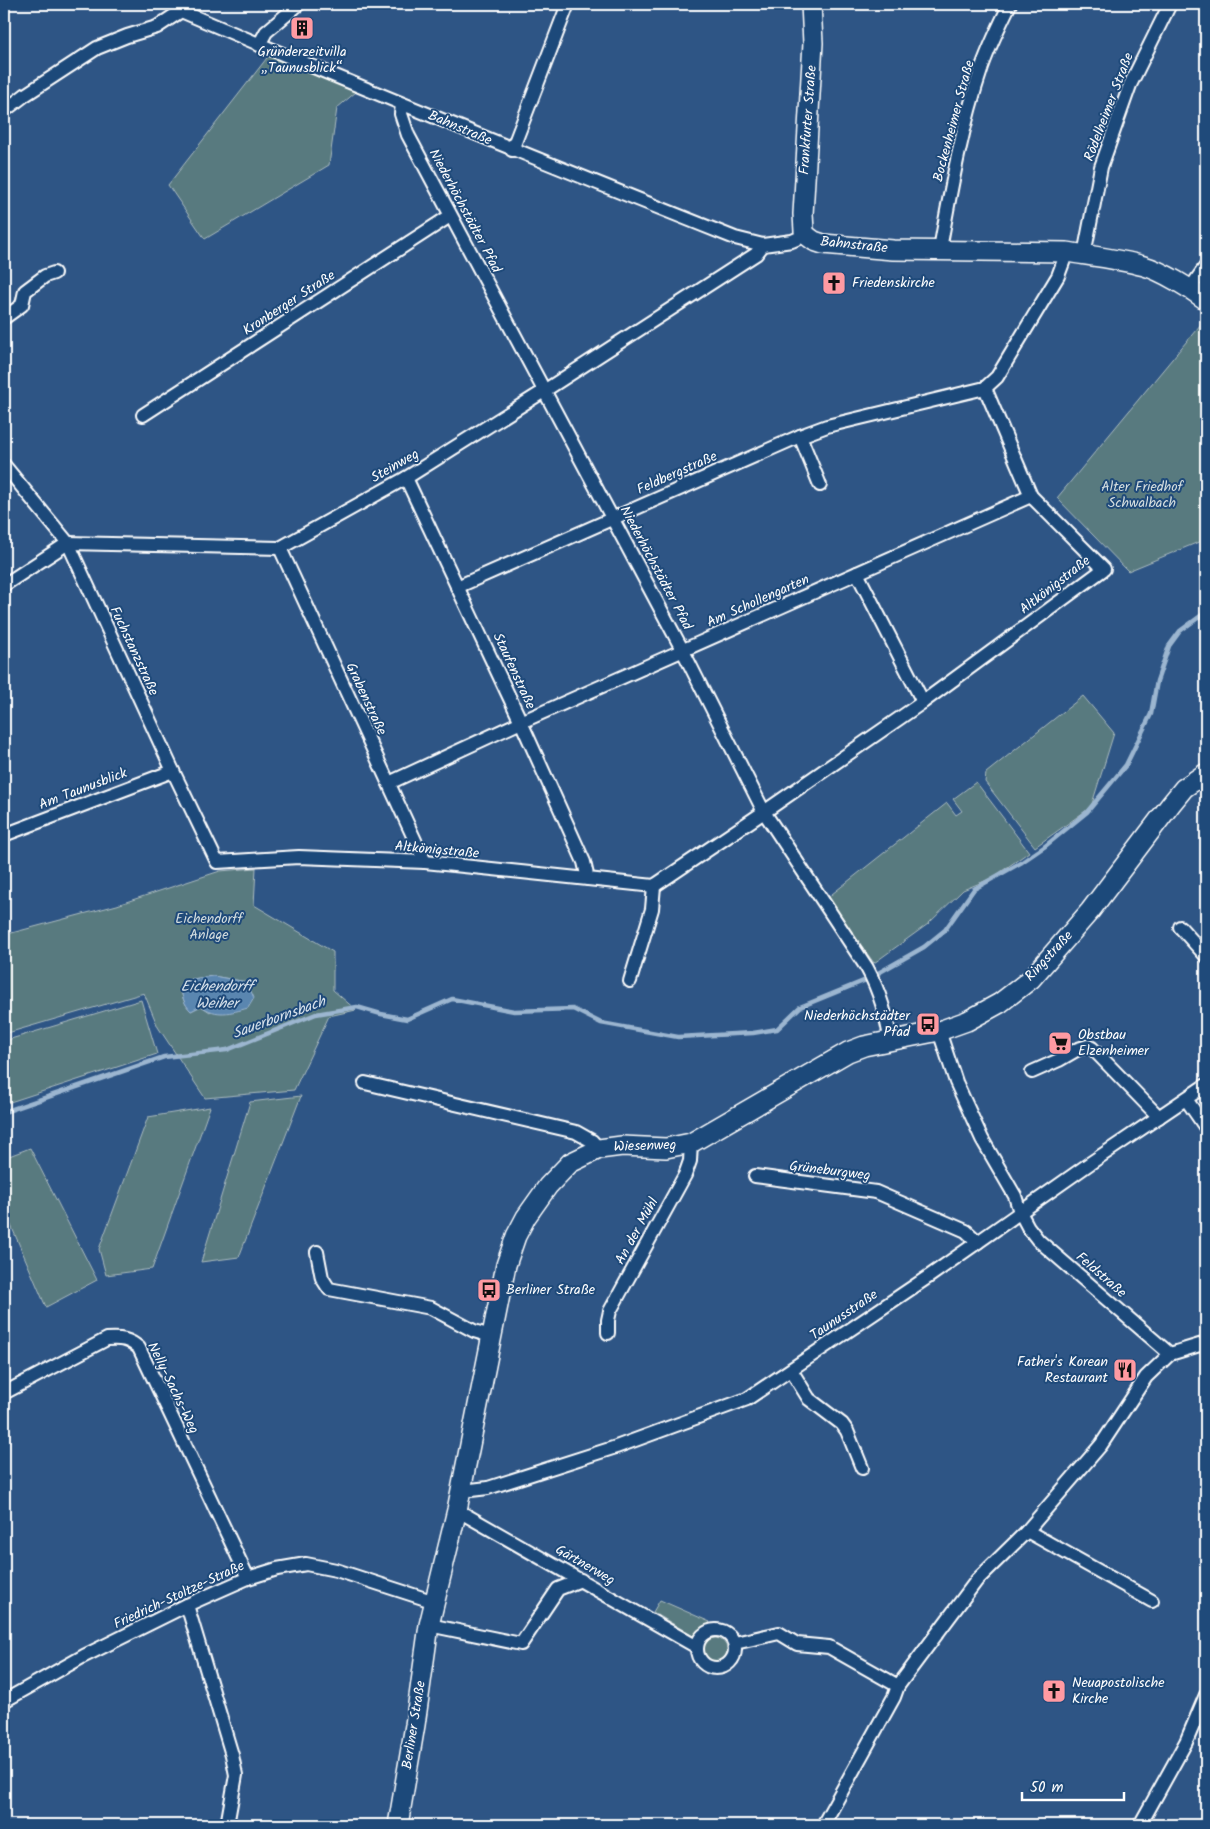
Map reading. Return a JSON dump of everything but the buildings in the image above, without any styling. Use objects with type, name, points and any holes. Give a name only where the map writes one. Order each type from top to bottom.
[{"type":"street","points":[[259,44],[266,32],[300,4]]},
{"type":"street","points":[[512,150],[568,4]]},
{"type":"street","name":"Frankfurter Straße","points":[[806,235],[803,214],[813,43],[811,4]]},
{"type":"street","name":"Bockenheimer Straße","points":[[940,249],[953,179],[970,111],[983,66],[1010,4]]},
{"type":"street","name":"Rödelheimer Straße","points":[[1076,253],[1100,167],[1130,85],[1170,4]]},
{"type":"street","points":[[4,111],[97,48],[156,27],[178,8]]},
{"type":"street","name":"Bahnstraße","points":[[178,8],[512,150],[735,238],[763,245],[792,241],[806,235],[814,241],[823,244],[893,250],[940,249],[1076,253],[1146,266],[1190,289],[1206,300]]},
{"type":"street","name":"Niederhöchstädter Pfad","points":[[402,104],[401,114],[404,128],[613,517],[764,812],[867,968],[882,1002],[891,1042]]},
{"type":"street","name":"Kronberger Straße","points":[[143,416],[450,216]]},
{"type":"street","name":"Steinweg","points":[[280,548],[406,478],[756,254],[763,245]]},
{"type":"street","points":[[985,388],[997,377],[1058,276],[1076,253]]},
{"type":"street","points":[[1190,289],[1206,266]]},
{"type":"street","points":[[4,318],[22,305],[25,291],[45,276],[54,273]]},
{"type":"street","name":"Feldbergstraße","points":[[458,587],[800,436],[827,426],[985,388]]},
{"type":"street","name":"Altkönigstraße","points":[[217,862],[299,857],[425,862],[654,886],[923,702],[1104,569],[1031,496],[985,388]]},
{"type":"street","points":[[800,436],[820,485]]},
{"type":"street","name":"Fuchstanzstraße","points":[[4,465],[68,543],[217,862]]},
{"type":"street","name":"Staufenstraße","points":[[406,478],[521,722],[584,862],[588,880]]},
{"type":"street","name":"Am Schollengarten","points":[[389,783],[521,722],[1031,496]]},
{"type":"street","points":[[4,585],[68,543],[280,548]]},
{"type":"street","name":"Grabenstraße","points":[[280,548],[425,862]]},
{"type":"street","points":[[857,573],[923,702]]},
{"type":"street","name":"Am Taunusblick","points":[[4,835],[173,771]]},
{"type":"street","name":"Ringstraße","points":[[940,1031],[967,1021],[1000,1003],[1031,978],[1090,910],[1184,788],[1206,773]]},
{"type":"street","points":[[630,981],[652,909],[654,886]]},
{"type":"street","points":[[1180,927],[1206,956]]},
{"type":"street","points":[[940,1031],[956,1082],[982,1139],[1015,1196],[1020,1212]]},
{"type":"street","name":"Wiesenweg","points":[[365,1083],[576,1132],[592,1141],[599,1149],[622,1146],[666,1148],[691,1143],[848,1052],[864,1046],[940,1031]]},
{"type":"street","points":[[1032,1072],[1088,1046],[1159,1117]]},
{"type":"street","name":"Taunusstraße","points":[[461,1489],[479,1490],[488,1488],[616,1447],[747,1399],[1206,1085]]},
{"type":"street","points":[[1186,1100],[1206,1128]]},
{"type":"street","name":"An der Mühl","points":[[608,1333],[610,1311],[684,1175],[690,1161],[691,1143]]},
{"type":"street","name":"Berliner Straße","points":[[398,1825],[430,1625],[457,1510],[506,1265],[516,1236],[526,1217],[548,1186],[570,1163],[599,1149]]},
{"type":"street","name":"Grüneburgweg","points":[[755,1176],[876,1192],[966,1231],[978,1242]]},
{"type":"street","name":"Feldstraße","points":[[1020,1212],[1038,1240],[1170,1354]]},
{"type":"street","points":[[317,1252],[322,1278],[328,1289],[431,1308],[474,1331],[491,1336]]},
{"type":"street","name":"Nelly-Sachs-Weg","points":[[4,1393],[108,1339],[120,1338],[132,1341],[139,1348],[248,1578]]},
{"type":"street","points":[[823,1825],[894,1697],[898,1686],[977,1580],[1027,1531],[1101,1445],[1146,1377],[1170,1354],[1206,1343]]},
{"type":"street","points":[[790,1370],[809,1399],[842,1424],[847,1431],[862,1468]]},
{"type":"street","name":"Gärtnerweg","points":[[457,1510],[697,1647]]},
{"type":"street","points":[[1027,1531],[1152,1601]]},
{"type":"street","name":"Friedrich-Stoltze-Straße","points":[[4,1700],[187,1605],[248,1578],[277,1569],[306,1564],[336,1570],[435,1602]]},
{"type":"street","points":[[430,1625],[521,1644],[558,1589],[581,1580]]},
{"type":"street","points":[[187,1605],[232,1755],[236,1775],[227,1825]]},
{"type":"street","points":[[716,1630],[727,1633],[735,1643],[733,1659],[720,1669],[714,1669],[703,1664],[697,1654],[697,1647],[705,1633],[716,1630]]},
{"type":"street","points":[[735,1643],[779,1634],[797,1644],[829,1647],[898,1686]]},
{"type":"street","points":[[1140,1825],[1186,1742],[1206,1695]]},
{"type":"green space","points":[[270,54],[356,92],[337,108],[329,165],[205,239],[168,185]]},
{"type":"green space","name":"Alter Friedhof Schwalbach","points":[[1206,318],[1206,539],[1128,571],[1057,498]]},
{"type":"green space","points":[[1083,696],[1114,733],[1091,807],[1035,847],[985,782],[986,773]]},
{"type":"green space","points":[[976,782],[1029,852],[992,878],[963,890],[928,924],[874,963],[827,898],[947,803],[956,815],[962,811],[953,799]]},
{"type":"green space","name":"Eichendorff Anlage","points":[[256,868],[254,905],[333,952],[333,990],[356,1010],[329,1016],[294,1090],[205,1098],[158,1027],[144,993],[4,1034],[4,935],[117,905],[220,871]],"holes":[[[213,976],[247,982],[210,1012],[201,1006],[191,1011],[185,1002],[181,985],[192,979]]]},
{"type":"green space","points":[[141,1000],[157,1054],[4,1104],[4,1041]]},
{"type":"green space","points":[[301,1096],[239,1257],[201,1262],[250,1102]]},
{"type":"green space","points":[[210,1107],[152,1269],[106,1275],[99,1249],[148,1117]]},
{"type":"green space","points":[[30,1148],[97,1280],[46,1307],[4,1209],[4,1158]]},
{"type":"green space","points":[[660,1600],[710,1622],[695,1637],[653,1612]]},
{"type":"green space","points":[[715,1638],[720,1639],[726,1645],[726,1655],[720,1661],[715,1662],[710,1661],[704,1655],[703,1650],[704,1645],[710,1639]]},
{"type":"water","name":"Eichendorff Weiher","points":[[213,976],[247,982],[254,998],[248,1008],[218,1013],[201,1006],[191,1011],[183,999],[181,985],[192,979]]},
{"type":"waterway","name":"Sauerbornsbach","points":[[4,1112],[164,1057],[227,1050],[316,1014],[357,1007],[407,1019],[452,999],[514,1011],[573,1009],[601,1023],[678,1037],[753,1033],[777,1029],[800,1007],[866,980],[924,947],[945,930],[974,889],[1022,862],[1044,847],[1087,812],[1126,765],[1151,714],[1157,681],[1169,646],[1180,631],[1206,612]]},
{"type":"place","name":"Gründerzeitvilla „Taunusblick“","points":[[302,28]]},
{"type":"place","name":"Friedenskirche","points":[[834,283]]},
{"type":"place","name":"Niederhöchstädter Pfad","points":[[928,1024]]},
{"type":"place","name":"Obstbau Elzenheimer","points":[[1060,1043]]},
{"type":"place","name":"Berliner Straße","points":[[489,1290]]},
{"type":"place","name":"Father's Korean Restaurant","points":[[1125,1370]]},
{"type":"place","name":"Neuapostolische Kirche","points":[[1054,1691]]}]
